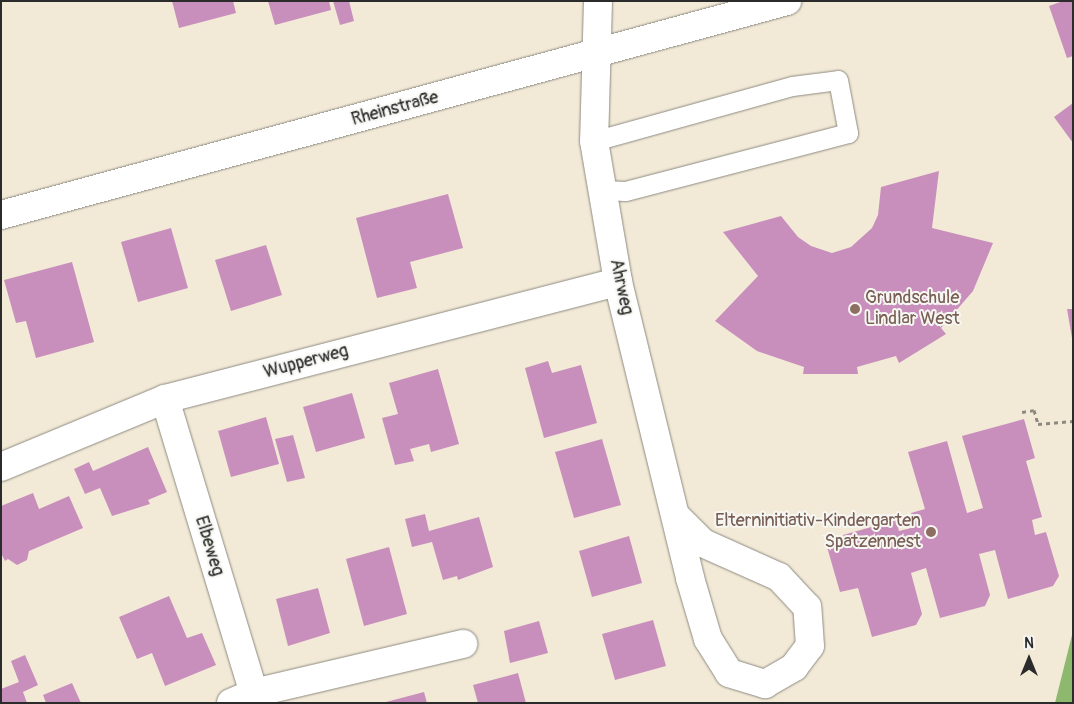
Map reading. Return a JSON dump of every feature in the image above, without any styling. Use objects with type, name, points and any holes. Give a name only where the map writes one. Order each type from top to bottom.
[{"type":"street","name":"Ahrweg","points":[[598,1],[594,141],[604,190],[618,282],[676,516],[708,639],[729,674],[765,684],[794,667],[810,646],[807,607],[779,577],[704,543],[676,516]]},
{"type":"street","name":"Rheinstraße","points":[[1,215],[596,55],[787,1]]},
{"type":"street","name":"Wupperweg","points":[[1,467],[165,399],[618,282]]},
{"type":"street","name":"Elbeweg","points":[[165,399],[243,698],[464,644]]},
{"type":"lane","points":[[594,141],[792,86],[838,80],[848,133],[625,191],[604,190]]},
{"type":"path","points":[[1022,412],[1034,410],[1038,424],[1073,421]]},
{"type":"green space","points":[[1073,631],[1073,703],[1055,703]]},
{"type":"building","points":[[172,1],[233,1],[236,13],[179,28]]},
{"type":"building","points":[[268,1],[329,1],[331,10],[275,25]]},
{"type":"building","points":[[333,1],[349,1],[354,21],[340,25]]},
{"type":"building","points":[[1063,1],[1073,1],[1073,56],[1067,58],[1049,6]]},
{"type":"building","points":[[1073,103],[1073,143],[1054,117]]},
{"type":"building","points":[[939,171],[932,228],[993,243],[973,291],[941,328],[946,334],[899,363],[896,356],[857,367],[858,374],[803,374],[804,367],[757,351],[715,321],[758,276],[723,232],[781,216],[798,237],[811,246],[832,253],[851,247],[872,228],[878,215],[881,187]]},
{"type":"building","points":[[448,194],[463,248],[410,262],[417,288],[377,298],[356,218]]},
{"type":"building","points":[[171,228],[188,288],[138,302],[121,242]]},
{"type":"building","points":[[266,245],[282,295],[231,311],[215,260]]},
{"type":"building","points":[[72,262],[94,342],[36,358],[26,321],[16,323],[4,280]]},
{"type":"building","points":[[1067,309],[1073,309],[1073,338],[1072,338]]},
{"type":"building","points":[[548,361],[552,373],[581,365],[597,423],[544,438],[525,368]]},
{"type":"building","points":[[438,369],[459,444],[431,452],[429,444],[410,449],[414,461],[395,465],[382,418],[398,414],[389,383]]},
{"type":"building","points":[[352,393],[365,438],[316,452],[303,407]]},
{"type":"building","points":[[266,417],[279,464],[231,477],[218,431]]},
{"type":"building","points":[[1024,419],[1035,458],[1026,461],[1042,517],[1032,520],[1035,535],[1046,532],[1059,576],[1053,586],[1008,599],[995,550],[979,554],[990,595],[985,606],[940,618],[926,568],[911,573],[922,614],[916,625],[872,637],[858,588],[840,592],[827,547],[845,542],[843,535],[896,520],[899,531],[915,527],[911,513],[925,509],[908,452],[947,441],[967,513],[983,508],[962,436]]},
{"type":"building","points":[[293,435],[305,478],[287,482],[275,439]]},
{"type":"building","points":[[602,439],[621,505],[574,518],[555,452]]},
{"type":"building","points":[[148,447],[167,492],[148,500],[150,504],[112,516],[100,488],[85,494],[74,469],[89,462],[93,471]]},
{"type":"building","points":[[33,493],[39,509],[69,496],[83,528],[29,551],[27,560],[17,565],[8,559],[5,561],[1,553],[1,506]]},
{"type":"building","points":[[425,514],[429,531],[479,517],[493,567],[458,580],[457,576],[443,580],[432,542],[412,547],[405,519]]},
{"type":"building","points":[[629,536],[642,583],[592,597],[579,551]]},
{"type":"building","points":[[389,547],[407,614],[364,626],[346,559]]},
{"type":"building","points":[[318,588],[330,633],[288,646],[276,599]]},
{"type":"building","points":[[169,596],[187,638],[202,633],[216,665],[165,686],[152,653],[137,659],[119,617]]},
{"type":"building","points":[[653,620],[666,666],[615,680],[602,634]]},
{"type":"building","points":[[539,621],[548,653],[510,663],[504,631]]},
{"type":"building","points":[[25,655],[38,685],[23,692],[27,703],[1,703],[1,689],[19,682],[11,661]]},
{"type":"building","points":[[518,673],[526,703],[478,703],[473,685]]},
{"type":"building","points":[[72,683],[81,703],[46,703],[43,695]]},
{"type":"building","points":[[424,692],[427,703],[386,703],[386,702]]},
{"type":"place","name":"Grundschule Lindlar West","points":[[855,309]]},
{"type":"place","name":"Elterninitiativ-Kindergarten Spatzennest","points":[[931,532]]}]
